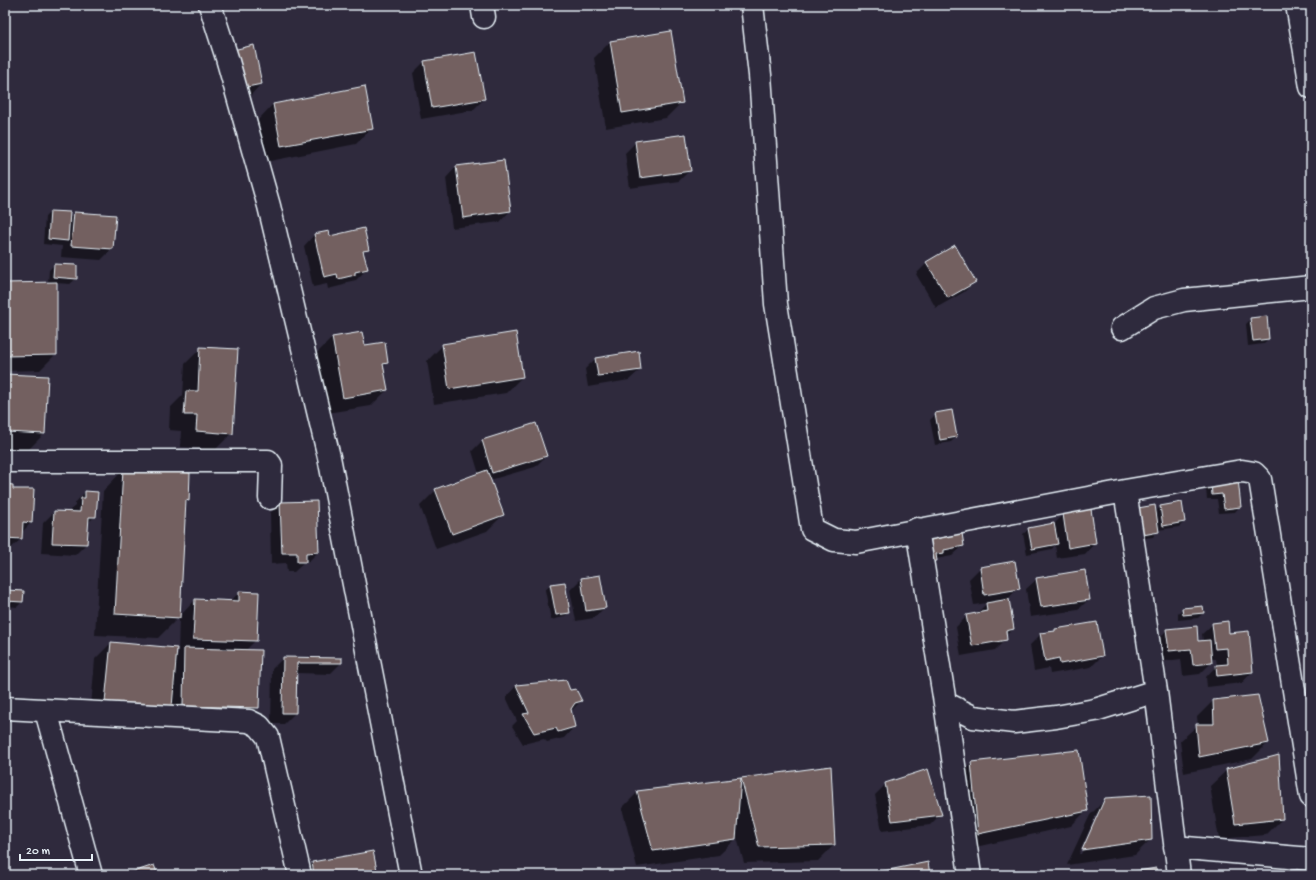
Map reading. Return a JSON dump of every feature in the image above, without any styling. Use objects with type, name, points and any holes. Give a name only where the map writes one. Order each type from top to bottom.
[{"type":"street","points":[[210,5],[227,58],[269,206],[329,457],[411,875]]},
{"type":"street","points":[[752,5],[760,75],[776,304],[812,529],[834,540],[856,542],[1125,491],[1242,471],[1254,473],[1260,479],[1311,796]]},
{"type":"street","points":[[1297,5],[1311,87]]},
{"type":"street","points":[[1122,328],[1154,308],[1184,300],[1311,287]]},
{"type":"street","points":[[5,461],[268,461],[271,464],[270,498]]},
{"type":"street","points":[[1125,491],[1156,691],[1179,875]]},
{"type":"street","points":[[916,530],[945,703],[970,875]]},
{"type":"street","points":[[945,703],[973,717],[1014,722],[1056,718],[1095,710],[1156,691]]},
{"type":"street","points":[[5,708],[249,721],[259,726],[268,737],[300,875]]},
{"type":"street","points":[[46,711],[91,875]]},
{"type":"street","points":[[1175,847],[1311,859]]},
{"type":"building","points":[[671,31],[683,103],[622,113],[610,41]]},
{"type":"building","points":[[254,45],[262,84],[242,88],[233,50]]},
{"type":"building","points":[[476,52],[485,99],[432,108],[424,61]]},
{"type":"building","points":[[365,86],[373,129],[281,146],[273,104]]},
{"type":"building","points":[[686,134],[691,171],[640,178],[635,141]]},
{"type":"building","points":[[504,160],[511,211],[463,218],[456,166]]},
{"type":"building","points":[[50,211],[70,212],[68,241],[48,239]]},
{"type":"building","points":[[74,212],[116,215],[113,249],[71,246]]},
{"type":"building","points":[[364,228],[369,250],[363,251],[368,269],[355,272],[355,275],[338,279],[337,274],[324,277],[314,234],[329,231],[330,236]]},
{"type":"building","points":[[955,245],[976,282],[948,298],[926,262]]},
{"type":"building","points":[[54,264],[77,265],[77,279],[53,277]]},
{"type":"building","points":[[57,282],[57,355],[5,356],[5,283]]},
{"type":"building","points":[[1267,316],[1269,339],[1253,341],[1250,318]]},
{"type":"building","points":[[362,332],[365,345],[385,342],[388,363],[383,364],[388,390],[343,398],[332,337]]},
{"type":"building","points":[[516,332],[523,377],[449,389],[442,344]]},
{"type":"building","points":[[200,347],[238,349],[233,434],[196,431],[197,415],[184,415],[186,391],[198,391]]},
{"type":"building","points":[[639,351],[641,370],[598,376],[595,358]]},
{"type":"building","points":[[5,374],[48,376],[45,434],[7,432],[8,414],[5,414]]},
{"type":"building","points":[[952,410],[957,437],[940,440],[935,413]]},
{"type":"building","points":[[536,423],[547,456],[492,473],[482,440]]},
{"type":"building","points":[[123,469],[190,473],[189,501],[186,500],[180,618],[115,614]]},
{"type":"building","points":[[487,470],[504,515],[452,534],[435,489]]},
{"type":"building","points":[[1238,479],[1241,507],[1224,509],[1222,494],[1212,495],[1211,483]]},
{"type":"building","points":[[5,484],[13,485],[13,489],[34,489],[32,523],[23,522],[22,539],[5,538]]},
{"type":"building","points":[[85,491],[98,492],[96,517],[89,517],[87,544],[52,543],[54,511],[80,512],[81,498],[85,498]]},
{"type":"building","points":[[317,501],[319,552],[306,553],[306,562],[297,562],[297,553],[282,553],[280,502]]},
{"type":"building","points":[[1182,502],[1185,522],[1163,526],[1160,506]]},
{"type":"building","points":[[1155,505],[1159,532],[1143,535],[1138,508]]},
{"type":"building","points":[[1091,509],[1096,543],[1068,548],[1063,514]]},
{"type":"building","points":[[1054,523],[1058,544],[1032,549],[1028,528]]},
{"type":"building","points":[[961,527],[964,546],[944,550],[944,553],[936,554],[937,561],[928,562],[923,533]]},
{"type":"building","points":[[1015,561],[1020,589],[984,595],[980,567]]},
{"type":"building","points":[[1085,570],[1090,600],[1041,607],[1036,578]]},
{"type":"building","points":[[600,575],[606,608],[586,611],[581,578]]},
{"type":"building","points":[[565,582],[570,613],[556,615],[550,584]]},
{"type":"building","points":[[5,590],[24,591],[23,602],[5,601]]},
{"type":"building","points":[[239,591],[259,592],[257,641],[193,639],[195,599],[239,601]]},
{"type":"building","points":[[1009,599],[1014,629],[1006,631],[1007,640],[972,646],[966,615],[987,611],[986,603]]},
{"type":"building","points":[[1203,606],[1204,613],[1183,615],[1182,608]]},
{"type":"building","points":[[1228,621],[1229,633],[1249,631],[1253,672],[1217,676],[1216,665],[1228,664],[1227,648],[1215,649],[1212,623]]},
{"type":"building","points":[[1097,622],[1103,656],[1060,664],[1059,658],[1045,661],[1040,633]]},
{"type":"building","points":[[1197,626],[1198,641],[1210,640],[1212,663],[1193,665],[1191,649],[1169,651],[1166,629]]},
{"type":"building","points":[[111,642],[177,648],[172,707],[105,702]]},
{"type":"building","points":[[184,648],[261,650],[259,708],[183,706]]},
{"type":"building","points":[[283,657],[342,658],[342,663],[297,663],[296,713],[282,713]]},
{"type":"building","points":[[566,680],[570,690],[576,689],[582,701],[575,703],[571,709],[575,727],[558,732],[556,728],[534,733],[523,714],[529,713],[516,685]]},
{"type":"building","points":[[1258,695],[1269,743],[1199,757],[1196,724],[1214,724],[1213,700]]},
{"type":"building","points":[[1079,750],[1088,811],[978,834],[971,762]]},
{"type":"building","points":[[1279,755],[1283,819],[1235,824],[1226,769]]},
{"type":"building","points":[[831,766],[835,845],[759,847],[741,778]]},
{"type":"building","points":[[928,769],[942,815],[892,821],[885,783]]},
{"type":"building","points":[[741,778],[736,839],[653,851],[637,791]]},
{"type":"building","points":[[1151,795],[1152,840],[1082,850],[1105,798]]},
{"type":"building","points":[[373,851],[378,875],[314,875],[312,862]]},
{"type":"building","points":[[928,862],[930,875],[864,875]]},
{"type":"building","points":[[154,865],[158,875],[124,875]]},
{"type":"building","points":[[1156,868],[1157,875],[1114,875]]}]
